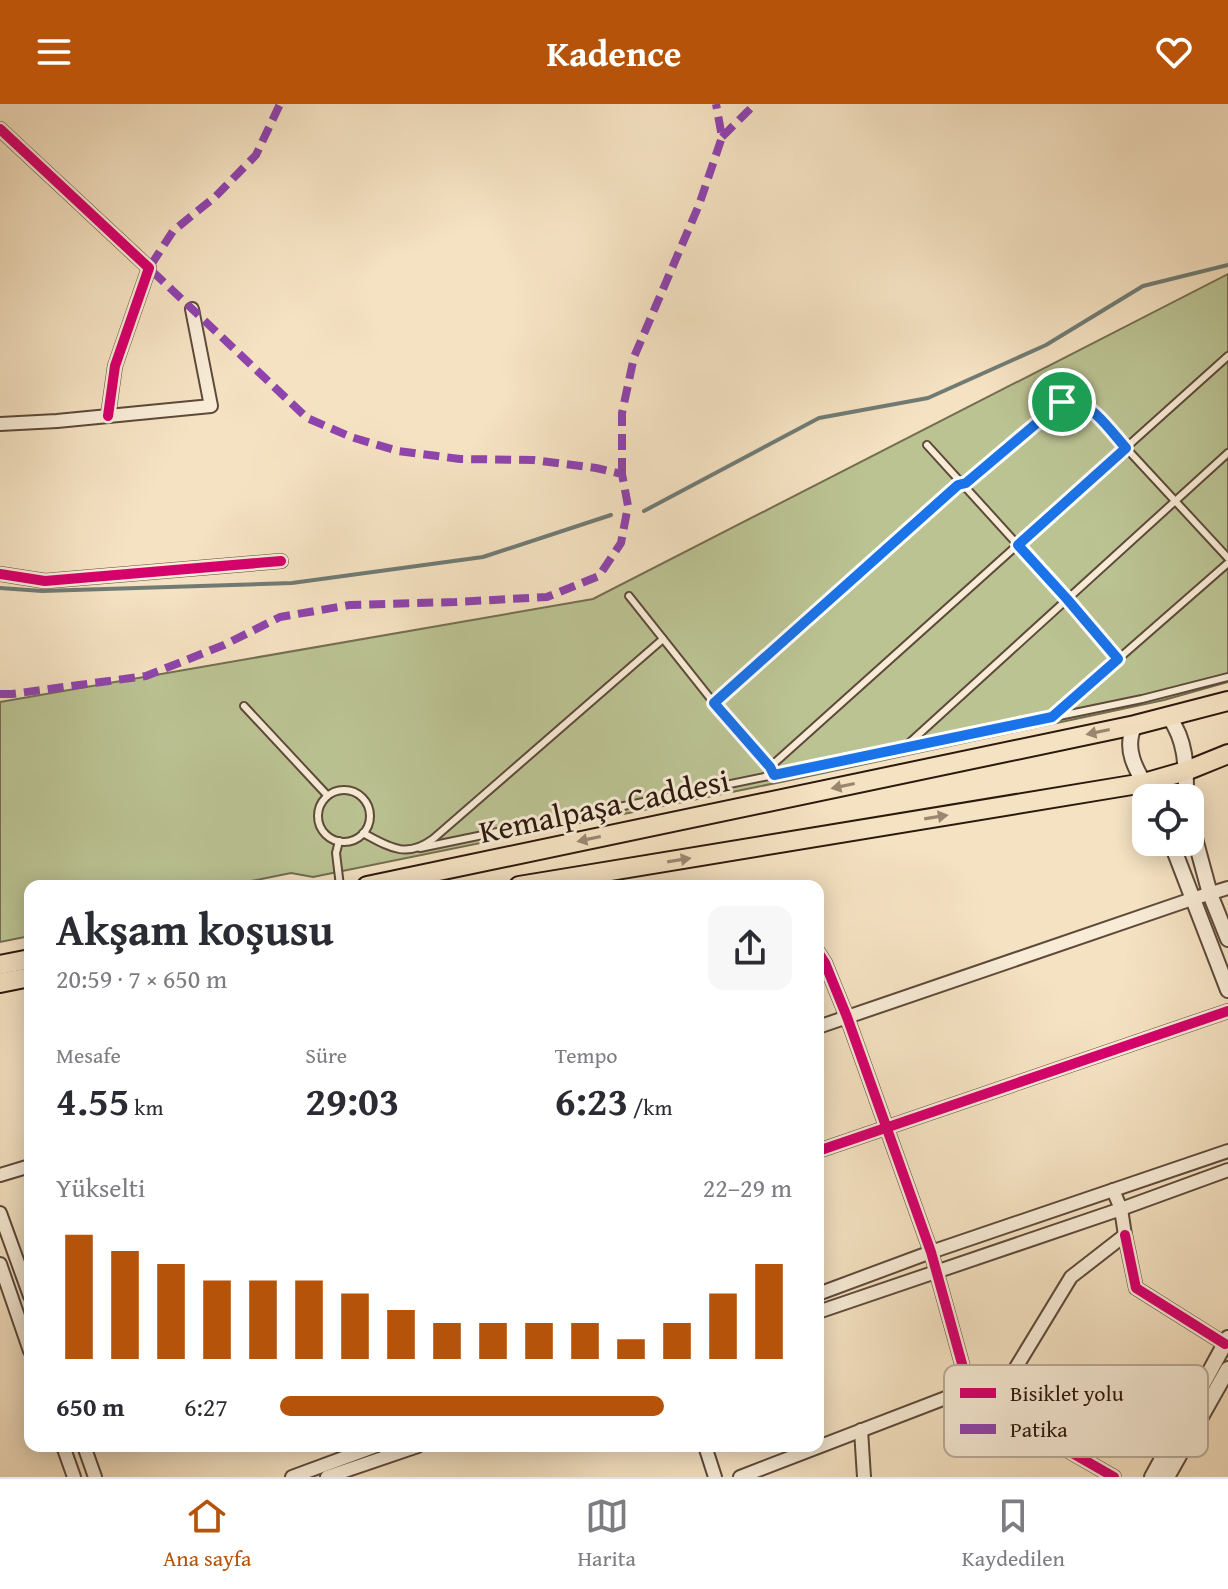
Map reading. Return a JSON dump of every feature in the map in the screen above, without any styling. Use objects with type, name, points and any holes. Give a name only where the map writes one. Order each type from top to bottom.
[{"type":"main road","name":"Kemalpaşa Caddesi","points":[[396,880],[1135,725],[1228,701]]},
{"type":"main road","name":"Kemalpaşa Caddesi","points":[[1161,784],[1228,754]]},
{"type":"main road","name":"Kemalpaşa Caddesi","points":[[573,880],[1132,793]]},
{"type":"main road","points":[[0,965],[24,960]]},
{"type":"main road","points":[[0,983],[24,978]]},
{"type":"street","points":[[0,129],[149,268],[115,366],[108,416]]},
{"type":"street","points":[[0,424],[211,406],[192,309]]},
{"type":"street","points":[[0,574],[45,581],[281,561]]},
{"type":"street","points":[[1169,717],[1181,739],[1186,784]]},
{"type":"street","points":[[1135,725],[1129,742],[1134,764],[1146,784]]},
{"type":"street","points":[[1176,856],[1228,990]]},
{"type":"street","points":[[1200,856],[1210,894],[1228,939]]},
{"type":"street","points":[[824,1025],[1228,888]]},
{"type":"street","points":[[824,961],[931,1252],[962,1365]]},
{"type":"street","points":[[824,1149],[1228,1011]]},
{"type":"street","points":[[824,1292],[1228,1151]]},
{"type":"street","points":[[0,1175],[24,1168]]},
{"type":"street","points":[[824,1310],[1228,1170]]},
{"type":"street","points":[[1113,1190],[1121,1209],[1136,1288],[1226,1341],[1208,1374]]},
{"type":"street","points":[[0,1213],[24,1279]]},
{"type":"street","points":[[1018,1365],[1071,1277],[1125,1235]]},
{"type":"street","points":[[0,1264],[24,1334]]},
{"type":"street","points":[[1208,1412],[1223,1388],[1228,1369]]},
{"type":"street","points":[[824,1444],[944,1398]]},
{"type":"street","points":[[861,1430],[864,1477]]},
{"type":"street","points":[[65,1452],[74,1477]]},
{"type":"street","points":[[86,1452],[95,1477]]},
{"type":"street","points":[[327,1477],[365,1452]]},
{"type":"street","points":[[292,1477],[391,1452]]},
{"type":"street","points":[[707,1452],[715,1477]]},
{"type":"street","points":[[740,1477],[804,1452]]},
{"type":"street","points":[[1079,1457],[1114,1477]]},
{"type":"street","points":[[1152,1477],[1163,1457]]},
{"type":"street","points":[[1167,1477],[1180,1457]]},
{"type":"lane","points":[[770,767],[1228,356]]},
{"type":"lane","points":[[714,703],[958,485],[966,483],[1067,400],[1081,402],[1089,408],[1228,561],[1052,717]]},
{"type":"lane","points":[[927,445],[1118,659]]},
{"type":"lane","points":[[904,748],[1228,453]]},
{"type":"lane","points":[[629,596],[774,775]]},
{"type":"lane","points":[[420,848],[663,639]]},
{"type":"lane","points":[[363,833],[396,849],[420,848],[1052,717],[1228,677]]},
{"type":"lane","points":[[244,706],[327,795]]},
{"type":"lane","points":[[343,789],[360,795],[366,801],[370,818],[363,833],[348,842],[331,839],[324,833],[317,818],[321,801],[343,789]]},
{"type":"lane","points":[[339,841],[336,853],[339,880]]},
{"type":"green space","points":[[1228,274],[1228,682],[1164,700],[786,781],[313,877],[291,873],[256,880],[24,880],[24,937],[0,942],[0,702],[593,599]]},
{"type":"waterway","points":[[644,511],[819,418],[928,398],[1046,345],[1143,286],[1228,265]]},
{"type":"waterway","points":[[0,588],[42,591],[292,583],[483,557],[611,515]]},
{"type":"marked path","points":[[0,694],[146,676],[224,645],[280,617],[350,605],[547,597],[599,576],[621,543],[628,506],[622,474],[533,460],[460,459],[398,451],[351,437],[307,418],[149,268],[173,231],[216,196],[256,155],[280,104]]},
{"type":"marked path","points":[[622,474],[622,413],[634,357],[699,205],[722,137],[716,104]]},
{"type":"marked path","points":[[722,137],[755,104]]},
{"type":"cycle path","points":[[0,129],[149,268],[115,366],[108,416]]},
{"type":"cycle path","points":[[0,574],[45,581],[281,561]]},
{"type":"cycle path","points":[[824,961],[931,1252],[962,1365]]},
{"type":"cycle path","points":[[824,1149],[1228,1011]]},
{"type":"cycle path","points":[[1125,1235],[1136,1288],[1225,1344]]},
{"type":"cycle path","points":[[1079,1457],[1114,1477]]},
{"type":"route","points":[[1071,399],[1081,402],[1126,448],[1018,545],[1118,659],[1052,717],[774,775],[714,703],[958,485],[966,483],[1062,402],[1071,399]]}]
